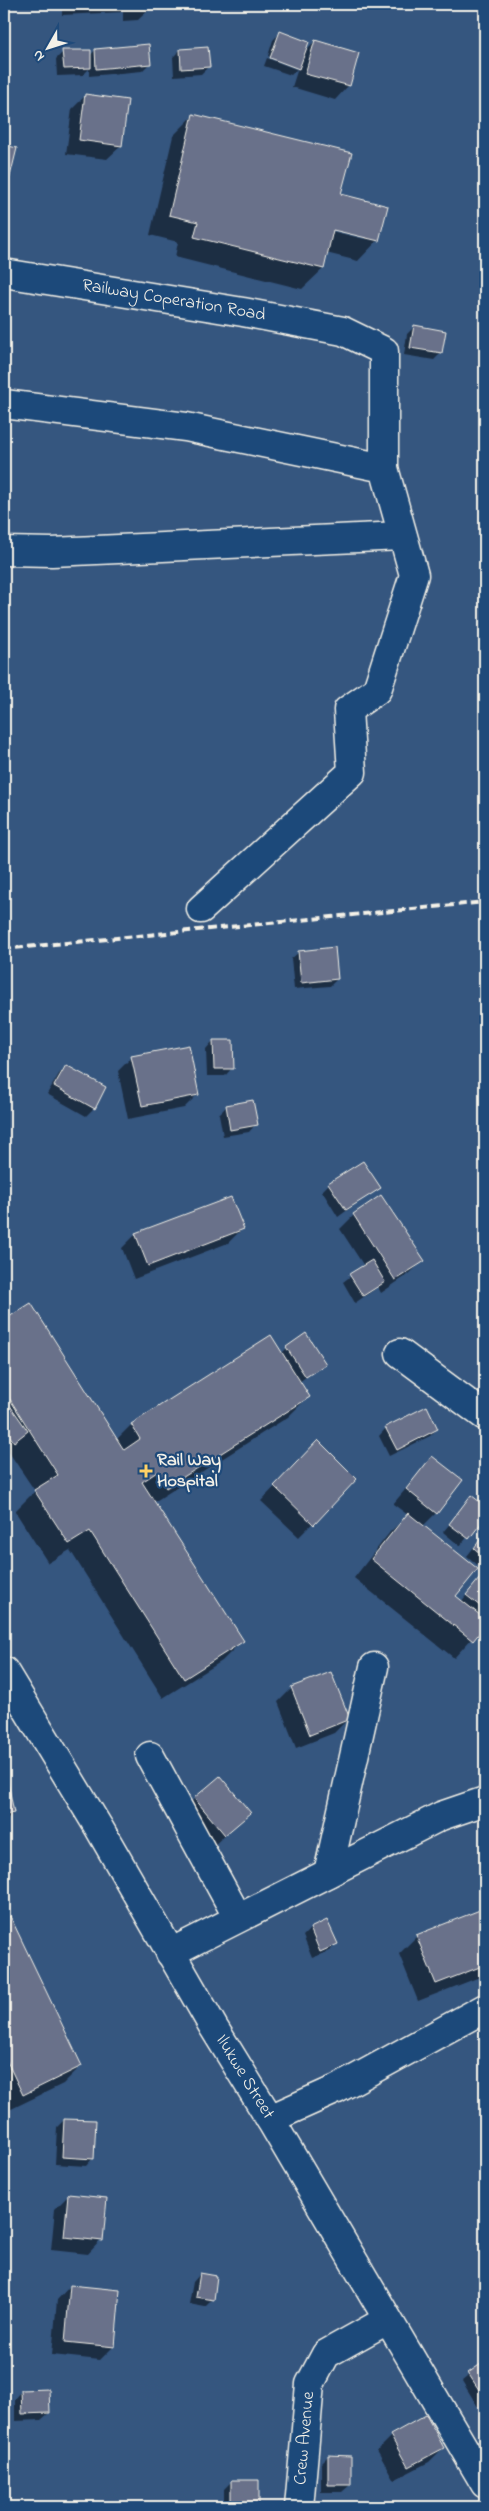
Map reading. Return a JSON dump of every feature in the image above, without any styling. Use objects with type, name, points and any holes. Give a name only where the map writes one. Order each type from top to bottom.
[{"type":"street","name":"Railway Coperation Road","points":[[4,273],[243,312],[343,331],[384,351],[384,468]]},
{"type":"street","points":[[4,404],[186,427],[384,468],[414,575],[377,690],[348,710],[352,772],[201,909]]},
{"type":"street","points":[[4,551],[52,552],[402,536]]},
{"type":"street","points":[[400,1353],[485,1416]]},
{"type":"street","points":[[328,1873],[374,1667]]},
{"type":"street","name":"Ilukwe Street","points":[[4,1671],[99,1828],[170,1953],[485,2484]]},
{"type":"street","points":[[150,1756],[238,1918]]},
{"type":"street","points":[[170,1953],[441,1816],[485,1801]]},
{"type":"street","points":[[270,2119],[337,2089],[485,2008]]},
{"type":"street","name":"Crew Avenue","points":[[299,2507],[310,2384],[326,2354],[387,2320]]},
{"type":"building","points":[[280,31],[309,42],[299,69],[270,58]]},
{"type":"building","points":[[315,40],[359,53],[350,86],[305,74]]},
{"type":"building","points":[[149,44],[151,64],[96,69],[95,49]]},
{"type":"building","points":[[208,47],[210,67],[181,69],[180,49]]},
{"type":"building","points":[[62,50],[91,50],[91,68],[64,69]]},
{"type":"building","points":[[4,89],[10,91],[4,116]]},
{"type":"building","points":[[85,94],[128,100],[122,146],[79,140]]},
{"type":"building","points":[[193,114],[352,153],[341,194],[388,206],[379,241],[333,230],[324,269],[194,237],[198,222],[169,215]]},
{"type":"building","points":[[4,145],[17,148],[4,201]]},
{"type":"building","points":[[414,325],[446,331],[442,353],[410,348]]},
{"type":"building","points":[[335,947],[338,979],[301,983],[298,951]]},
{"type":"building","points":[[213,1040],[233,1040],[234,1069],[214,1069]]},
{"type":"building","points":[[189,1045],[199,1095],[142,1106],[131,1056]]},
{"type":"building","points":[[66,1065],[106,1087],[95,1109],[54,1086]]},
{"type":"building","points":[[253,1100],[258,1125],[230,1130],[226,1105]]},
{"type":"building","points":[[363,1161],[381,1188],[346,1210],[328,1183]]},
{"type":"building","points":[[381,1195],[425,1261],[395,1280],[353,1214]]},
{"type":"building","points":[[231,1197],[244,1229],[148,1266],[135,1233]]},
{"type":"building","points":[[372,1260],[385,1282],[363,1296],[349,1274]]},
{"type":"building","points":[[31,1303],[124,1450],[140,1439],[131,1424],[271,1335],[310,1397],[166,1488],[157,1472],[142,1482],[244,1641],[184,1679],[90,1531],[69,1544],[34,1490],[58,1475],[4,1390],[4,1320]]},
{"type":"building","points":[[306,1333],[326,1364],[306,1377],[286,1347]]},
{"type":"building","points":[[4,1397],[28,1431],[14,1442],[4,1428]]},
{"type":"building","points":[[427,1406],[438,1429],[397,1450],[385,1427]]},
{"type":"building","points":[[318,1440],[357,1479],[314,1525],[274,1486]]},
{"type":"building","points":[[432,1456],[463,1480],[437,1514],[406,1489]]},
{"type":"building","points":[[471,1495],[485,1506],[485,1518],[469,1539],[449,1524]]},
{"type":"building","points":[[408,1513],[478,1569],[456,1596],[485,1619],[485,1626],[473,1641],[371,1559]]},
{"type":"building","points":[[485,1533],[485,1558],[474,1548]]},
{"type":"building","points":[[484,1573],[485,1575],[485,1610],[466,1595]]},
{"type":"building","points":[[331,1672],[350,1719],[310,1735],[291,1687]]},
{"type":"building","points":[[4,1772],[6,1772],[14,1813],[4,1815]]},
{"type":"building","points":[[220,1776],[251,1813],[225,1835],[194,1798]]},
{"type":"building","points":[[485,1908],[485,1965],[436,1984],[416,1935]]},
{"type":"building","points":[[10,1916],[82,2066],[23,2095],[4,2055],[4,1920]]},
{"type":"building","points":[[327,1920],[338,1944],[320,1952],[310,1928]]},
{"type":"building","points":[[64,2119],[96,2120],[94,2159],[62,2157]]},
{"type":"building","points":[[68,2194],[107,2198],[103,2241],[64,2237]]},
{"type":"building","points":[[200,2273],[217,2276],[214,2300],[196,2297]]},
{"type":"building","points":[[70,2285],[120,2290],[115,2347],[65,2342]]},
{"type":"building","points":[[485,2361],[485,2399],[468,2373]]},
{"type":"building","points":[[49,2389],[50,2413],[22,2414],[21,2390]]},
{"type":"building","points":[[426,2415],[444,2448],[408,2467],[390,2435]]},
{"type":"building","points":[[328,2455],[351,2456],[351,2485],[328,2485]]},
{"type":"building","points":[[231,2480],[259,2480],[259,2505],[231,2506]]},
{"type":"railway","points":[[4,949],[485,902]]},
{"type":"place","name":"Rail Way Hospital","points":[[146,1471]]}]
